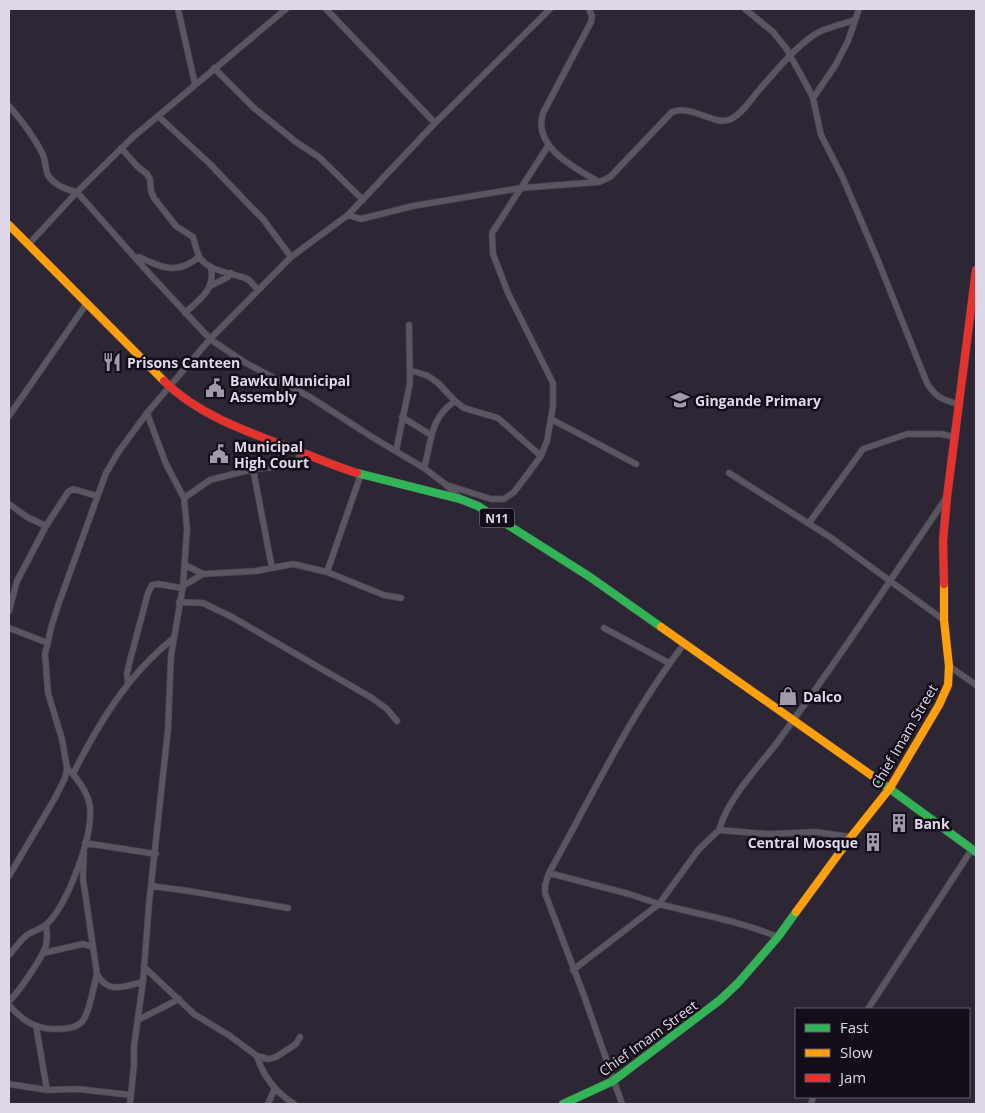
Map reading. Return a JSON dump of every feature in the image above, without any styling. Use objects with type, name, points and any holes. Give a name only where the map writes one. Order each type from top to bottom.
[{"type":"main road","name":"N11","points":[[9,225],[169,386],[193,404],[252,433],[361,474],[460,499],[478,506],[590,577],[794,719],[974,851]]},
{"type":"main road","name":"Chief Imam Street","points":[[563,1104],[614,1081],[720,1000],[738,983],[778,937],[851,837],[890,788],[939,705],[948,685],[949,666],[944,620],[943,540],[958,404],[976,270]]},
{"type":"street","points":[[178,9],[195,84]]},
{"type":"street","points":[[29,244],[121,148],[286,9]]},
{"type":"street","points":[[326,9],[434,123]]},
{"type":"street","points":[[9,876],[54,798],[67,768],[62,739],[48,693],[46,654],[60,600],[96,496],[119,450],[169,386],[210,339],[291,257],[348,215],[434,123],[550,9]]},
{"type":"street","points":[[588,9],[592,16],[591,22],[554,91],[541,119],[540,127],[548,146],[568,163],[599,182]]},
{"type":"street","points":[[745,9],[773,32],[791,55],[813,98],[821,135],[842,176],[927,383],[932,393],[939,398],[958,404]]},
{"type":"street","points":[[813,98],[836,66],[859,9]]},
{"type":"street","points":[[348,215],[361,219],[413,206],[521,188],[599,182],[610,177],[672,112],[679,110],[691,111],[722,121],[730,120],[742,110],[791,55],[820,32],[854,20]]},
{"type":"street","points":[[214,68],[254,108],[296,142],[319,157],[363,200]]},
{"type":"street","points":[[9,106],[31,133],[44,157],[48,175],[51,179],[69,190],[77,192],[210,339],[244,362],[303,393],[424,468],[445,484],[460,499]]},
{"type":"street","points":[[158,116],[209,163],[257,213],[291,257]]},
{"type":"street","points":[[445,484],[491,499],[504,499],[514,492],[541,456],[547,441],[553,406],[553,383],[508,293],[492,254],[492,233],[548,146]]},
{"type":"street","points":[[121,148],[147,174],[154,198],[176,226],[193,237],[199,257],[204,264],[249,280],[258,290]]},
{"type":"street","points":[[136,259],[139,257],[173,269],[186,266],[199,257]]},
{"type":"street","points":[[185,313],[204,295],[210,286],[211,268]]},
{"type":"street","points":[[210,286],[228,277],[231,273]]},
{"type":"street","points":[[9,416],[87,303]]},
{"type":"street","points":[[396,451],[402,417],[409,393],[409,325]]},
{"type":"street","points":[[410,370],[428,376],[438,383],[464,408],[498,418],[541,456]]},
{"type":"street","points":[[424,468],[436,420],[455,401]]},
{"type":"street","points":[[130,1104],[168,729],[171,656],[185,566],[187,529],[184,498],[166,464],[147,413]]},
{"type":"street","points":[[402,417],[431,435]]},
{"type":"street","points":[[551,419],[636,464]]},
{"type":"street","points":[[809,523],[863,448],[907,434],[941,434],[955,437]]},
{"type":"street","points":[[184,498],[210,480],[254,470],[295,465],[301,452]]},
{"type":"street","points":[[254,470],[272,568]]},
{"type":"street","points":[[729,473],[809,523],[944,620]]},
{"type":"street","points":[[327,572],[361,474]]},
{"type":"street","points":[[9,611],[18,581],[46,526],[70,490],[77,489],[96,496]]},
{"type":"street","points":[[573,970],[659,904],[699,849],[719,830],[727,810],[794,719],[947,497]]},
{"type":"street","points":[[9,504],[27,517],[46,526]]},
{"type":"street","points":[[185,566],[203,574],[256,571],[293,564],[327,572],[384,595],[401,598]]},
{"type":"street","points":[[128,684],[129,664],[148,593],[152,585],[182,587],[203,574]]},
{"type":"street","points":[[179,602],[203,603],[232,617],[372,698],[387,709],[397,721]]},
{"type":"street","points":[[9,628],[48,643]]},
{"type":"street","points":[[604,628],[669,663]]},
{"type":"street","points":[[73,774],[93,736],[128,684],[154,655],[174,638]]},
{"type":"street","points":[[622,1104],[583,992],[545,893],[545,885],[549,873],[626,731],[669,663],[684,644]]},
{"type":"street","points":[[949,666],[976,684]]},
{"type":"street","points":[[67,768],[73,774],[90,806],[90,822],[85,846],[83,879],[97,974],[102,983],[109,987],[117,988],[143,982]]},
{"type":"street","points":[[719,830],[768,834],[816,832],[851,837]]},
{"type":"street","points":[[85,846],[156,854]]},
{"type":"street","points":[[9,955],[26,936],[46,925],[64,899],[85,846]]},
{"type":"street","points":[[869,1008],[974,851]]},
{"type":"street","points":[[549,873],[659,904],[731,920],[778,937]]},
{"type":"street","points":[[151,886],[288,908]]},
{"type":"street","points":[[9,1001],[20,989],[43,953],[47,943],[46,925]]},
{"type":"street","points":[[43,953],[83,944],[93,947]]},
{"type":"street","points":[[144,967],[194,1014],[220,1032],[230,1036],[257,1056],[269,1059],[276,1057],[296,1044],[300,1037]]},
{"type":"street","points":[[9,1006],[36,1026],[56,1029],[68,1028],[81,1022],[88,1006],[97,974]]},
{"type":"street","points":[[138,1020],[179,999]]},
{"type":"street","points":[[36,1026],[47,1090]]},
{"type":"street","points":[[257,1056],[261,1069],[275,1088],[294,1104]]},
{"type":"street","points":[[9,1084],[47,1090],[78,1089],[131,1095]]},
{"type":"street","points":[[268,1104],[275,1088]]},
{"type":"traffic: fast","points":[[357,473],[460,499],[478,506],[590,577],[661,627]]},
{"type":"traffic: fast","points":[[871,775],[976,852]]},
{"type":"traffic: fast","points":[[563,1104],[613,1081],[720,1000],[738,983],[778,937],[796,912]]},
{"type":"traffic: slow","points":[[9,225],[164,381]]},
{"type":"traffic: slow","points":[[796,912],[890,788],[939,705],[948,685],[949,666],[944,620],[944,584]]},
{"type":"traffic: slow","points":[[661,627],[871,775]]},
{"type":"traffic: jam","points":[[944,584],[943,541],[947,497],[976,270]]},
{"type":"traffic: jam","points":[[164,381],[209,414],[261,437],[357,473]]},
{"type":"place","name":"Prisons Canteen","points":[[112,362]]},
{"type":"place","name":"Bawku Municipal Assembly","points":[[215,388]]},
{"type":"place","name":"Gingande Primary","points":[[680,400]]},
{"type":"place","name":"Municipal High Court","points":[[219,454]]},
{"type":"place","name":"Dalco","points":[[788,696]]},
{"type":"place","name":"Bank","points":[[899,823]]},
{"type":"place","name":"Central Mosque","points":[[873,842]]}]
